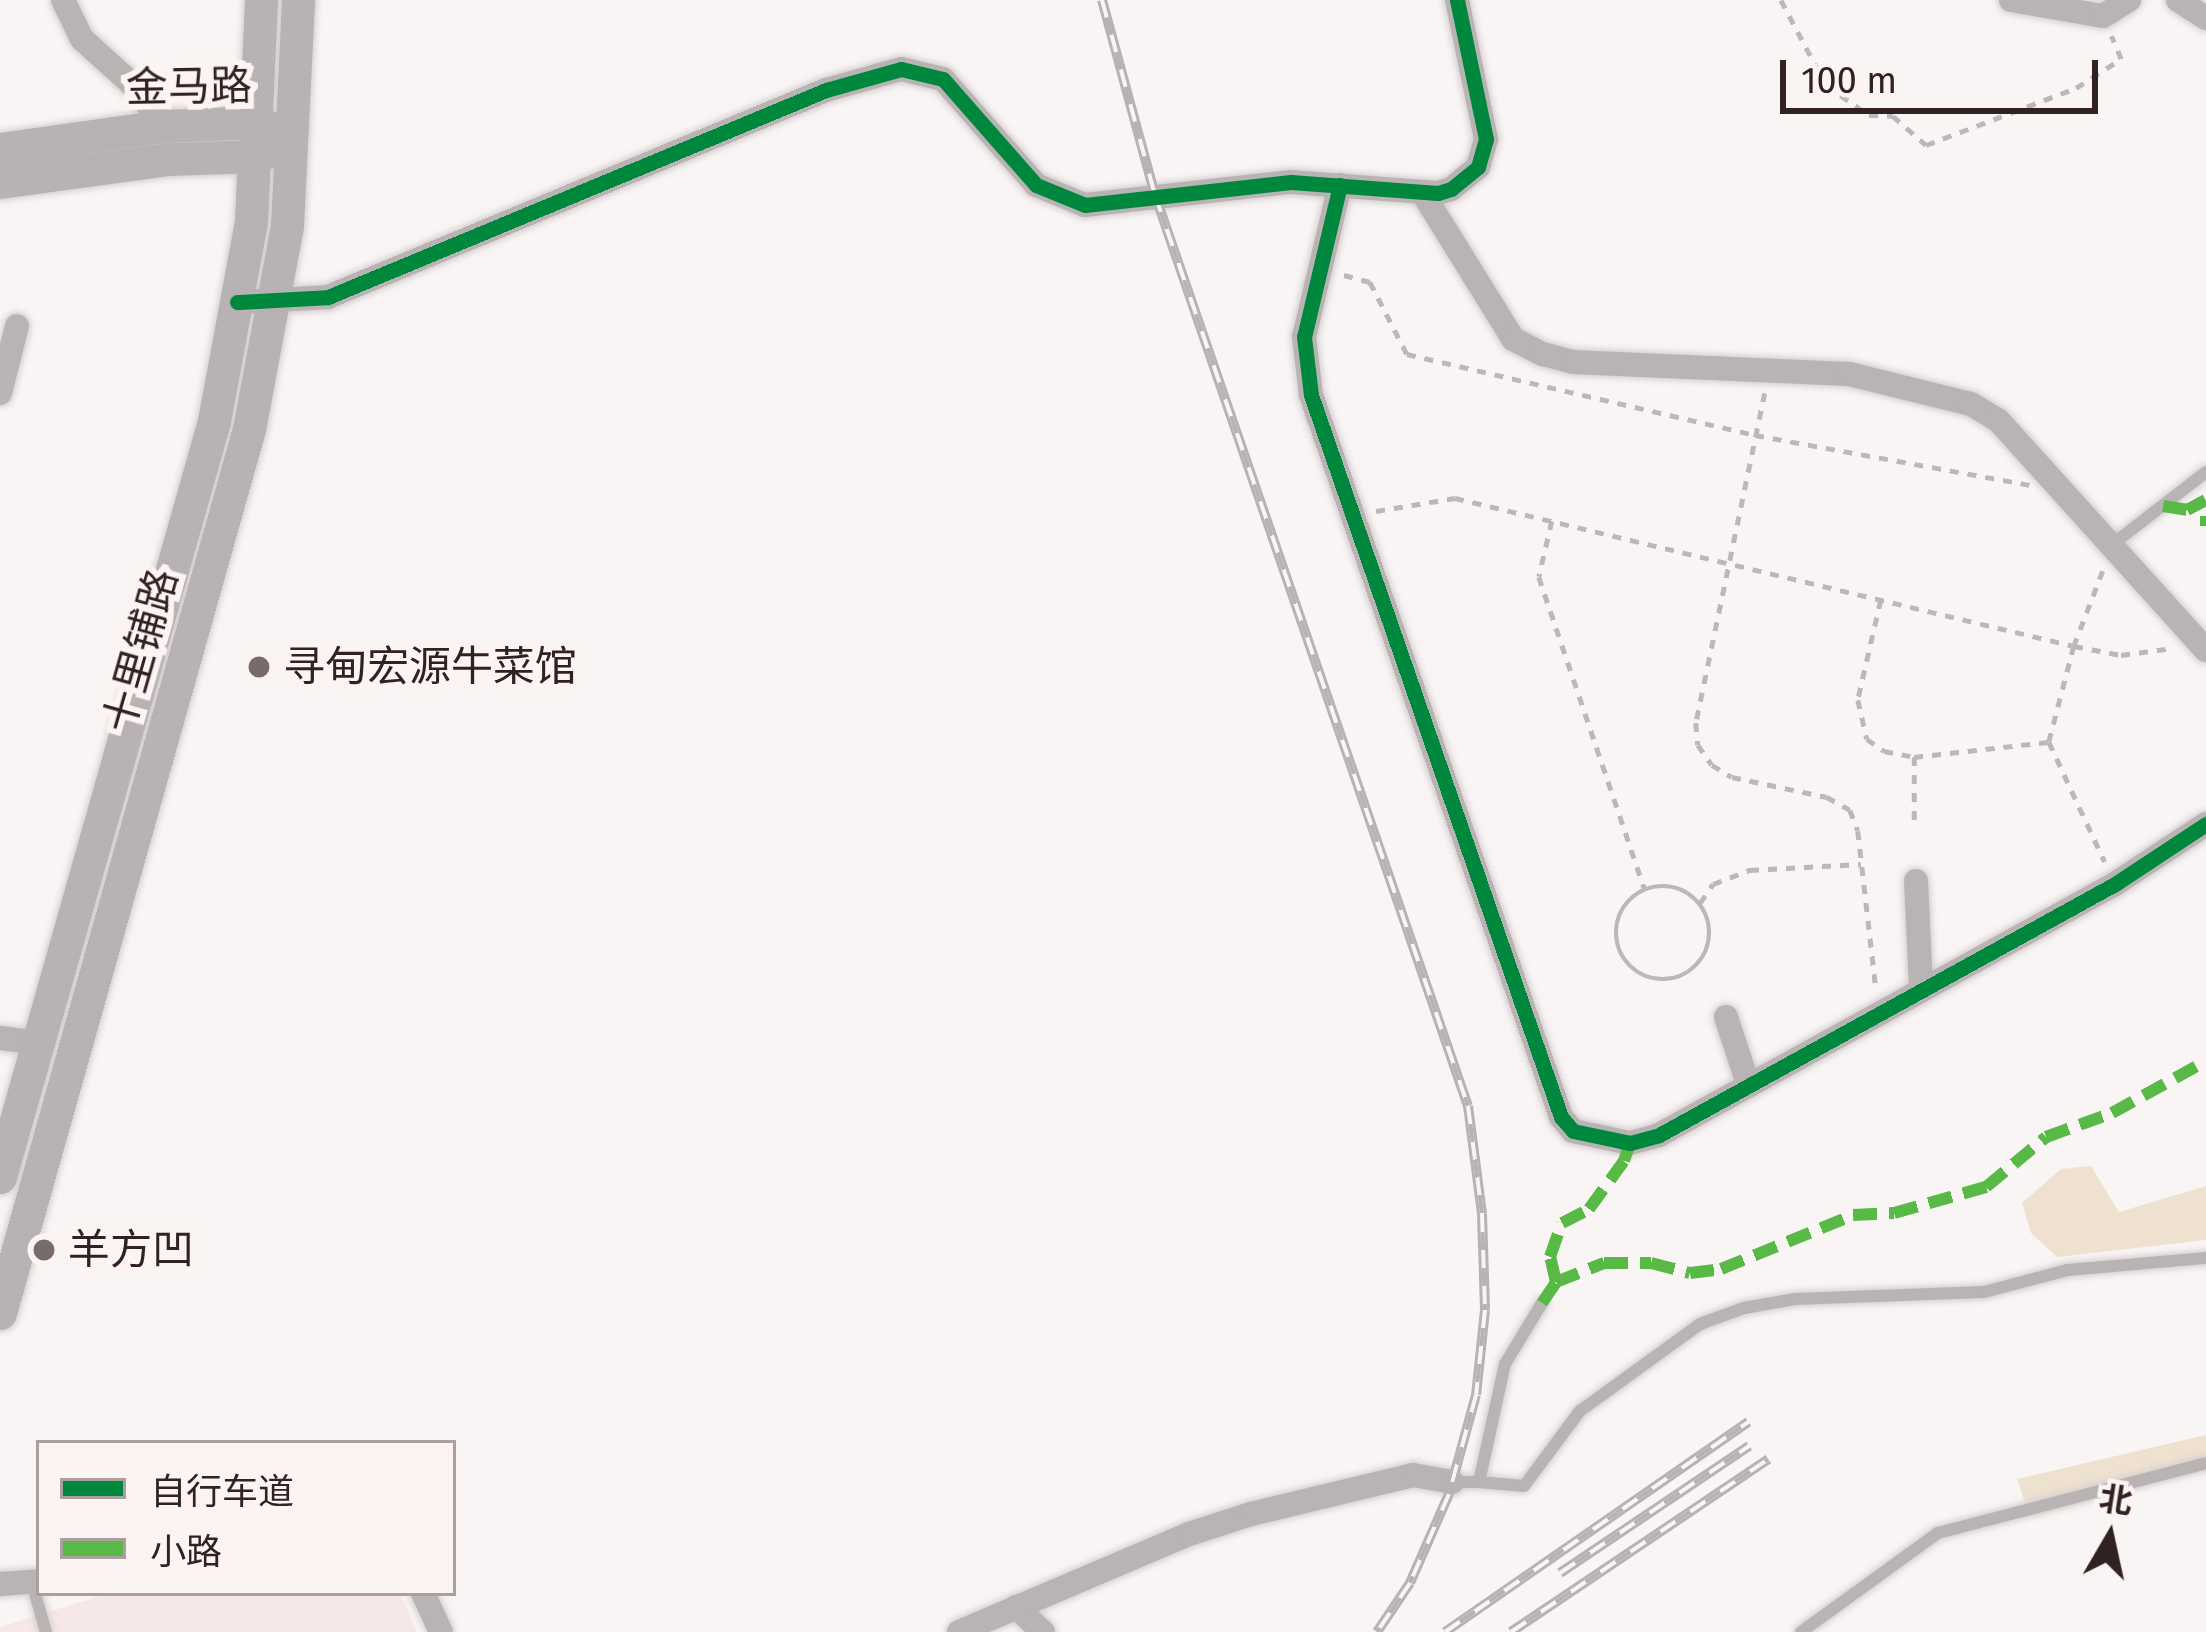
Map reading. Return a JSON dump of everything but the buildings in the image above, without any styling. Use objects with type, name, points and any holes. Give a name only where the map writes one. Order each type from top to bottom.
[{"type":"main road","name":"十里铺路","points":[[0,1177],[203,463],[237,302],[258,139],[261,0]]},
{"type":"main road","name":"十里铺路","points":[[0,1313],[221,535],[274,304],[295,142],[298,0]]},
{"type":"main road","name":"金马路","points":[[0,148],[164,126],[295,142]]},
{"type":"main road","name":"金马路","points":[[0,182],[168,159],[258,139]]},
{"type":"street","points":[[63,0],[82,39],[134,86],[164,126]]},
{"type":"street","points":[[237,302],[274,304],[328,297],[826,90],[901,69],[943,79],[1036,185],[1085,205],[1130,203],[1208,188],[1451,189],[1478,167],[1486,140],[1457,0]]},
{"type":"street","points":[[2011,0],[2104,16],[2129,0]]},
{"type":"street","points":[[2178,0],[2206,18]]},
{"type":"street","points":[[1340,185],[1304,338],[1305,364],[1561,1117],[1573,1131],[1630,1143],[1659,1135],[2115,884],[2206,824]]},
{"type":"street","points":[[1422,192],[1513,339],[1572,362],[1849,374],[1971,404],[1998,420],[2201,644]]},
{"type":"street","points":[[0,393],[17,326]]},
{"type":"street","points":[[1916,881],[1921,987]]},
{"type":"street","points":[[1726,1017],[1748,1084]]},
{"type":"street","points":[[0,1037],[38,1042]]},
{"type":"street","points":[[959,1632],[1189,1534],[1251,1514],[1413,1475],[1452,1482]]},
{"type":"street","points":[[0,1584],[35,1581]]},
{"type":"street","points":[[424,1596],[441,1632]]},
{"type":"street","points":[[1016,1607],[1043,1632]]},
{"type":"lane","points":[[2114,543],[2206,472]]},
{"type":"lane","points":[[1452,1482],[1524,1486],[1580,1411],[1700,1324],[1744,1308],[1795,1299],[1984,1292],[2068,1270],[2206,1258]]},
{"type":"lane","points":[[1478,1481],[1505,1364],[1542,1303]]},
{"type":"lane","points":[[1802,1632],[1938,1533],[2206,1463]]},
{"type":"lane","points":[[38,1596],[46,1632]]},
{"type":"path","points":[[1781,0],[1826,86],[1869,115],[1893,116],[1926,145],[2077,88],[2121,59],[2104,16]]},
{"type":"path","points":[[1318,269],[1370,282],[1407,354],[1755,435],[2016,487],[2053,482]]},
{"type":"path","points":[[1770,369],[1696,723],[1697,746],[1712,765],[1732,777],[1827,797],[1850,810],[1862,864],[1879,1011]]},
{"type":"path","points":[[1353,514],[1455,498],[2121,656],[2201,644]]},
{"type":"path","points":[[1552,521],[1539,577],[1645,890]]},
{"type":"path","points":[[2114,543],[2074,646],[2049,742],[2115,884]]},
{"type":"path","points":[[1881,600],[1858,700],[1859,722],[1867,739],[1884,752],[1914,757],[2049,742]]},
{"type":"path","points":[[1914,757],[1914,820]]},
{"type":"path","points":[[1700,903],[1713,884],[1750,870],[1862,864]]},
{"type":"path","points":[[1674,887],[1700,903],[1711,930],[1703,959],[1680,978],[1648,978],[1634,970],[1617,944],[1621,911],[1645,890],[1674,887]]},
{"type":"shaded area","points":[[2091,1166],[2119,1212],[2206,1186],[2206,1240],[2057,1257],[2031,1233],[2022,1203],[2061,1169]]},
{"type":"shaded area","points":[[2206,1435],[2206,1468],[2030,1517],[2017,1479]]},
{"type":"shaded area","points":[[99,1596],[401,1596],[417,1632],[0,1632],[0,1627]]},
{"type":"railway","points":[[1102,0],[1155,195],[1468,1106],[1482,1214],[1485,1310],[1476,1395],[1449,1494],[1410,1583],[1377,1632]]},
{"type":"railway","points":[[1445,1632],[1748,1422]]},
{"type":"railway","points":[[1560,1573],[1749,1446]]},
{"type":"railway","points":[[1511,1632],[1768,1459]]},
{"type":"marked path","points":[[2163,506],[2187,510],[2206,500]]},
{"type":"marked path","points":[[2206,516],[2206,526]]},
{"type":"marked path","points":[[1542,1303],[1556,1282],[1604,1263],[1651,1263],[1690,1273],[1721,1269],[1853,1215],[1894,1213],[1986,1187],[2046,1137],[2112,1113],[2206,1061]]},
{"type":"marked path","points":[[1556,1282],[1550,1257],[1562,1223],[1589,1209],[1624,1161],[1630,1143]]},
{"type":"cycle path","points":[[237,302],[328,297],[826,90],[901,69],[943,79],[1036,185],[1085,205],[1291,182],[1438,193],[1451,189],[1478,167],[1486,139],[1457,0]]},
{"type":"cycle path","points":[[1340,185],[1304,337],[1311,395],[1561,1117],[1573,1131],[1630,1143],[1659,1135],[2115,884],[2206,824]]},
{"type":"place","name":"寻甸宏源牛菜馆","points":[[259,667]]},
{"type":"place","name":"羊方凹","points":[[44,1250]]}]
